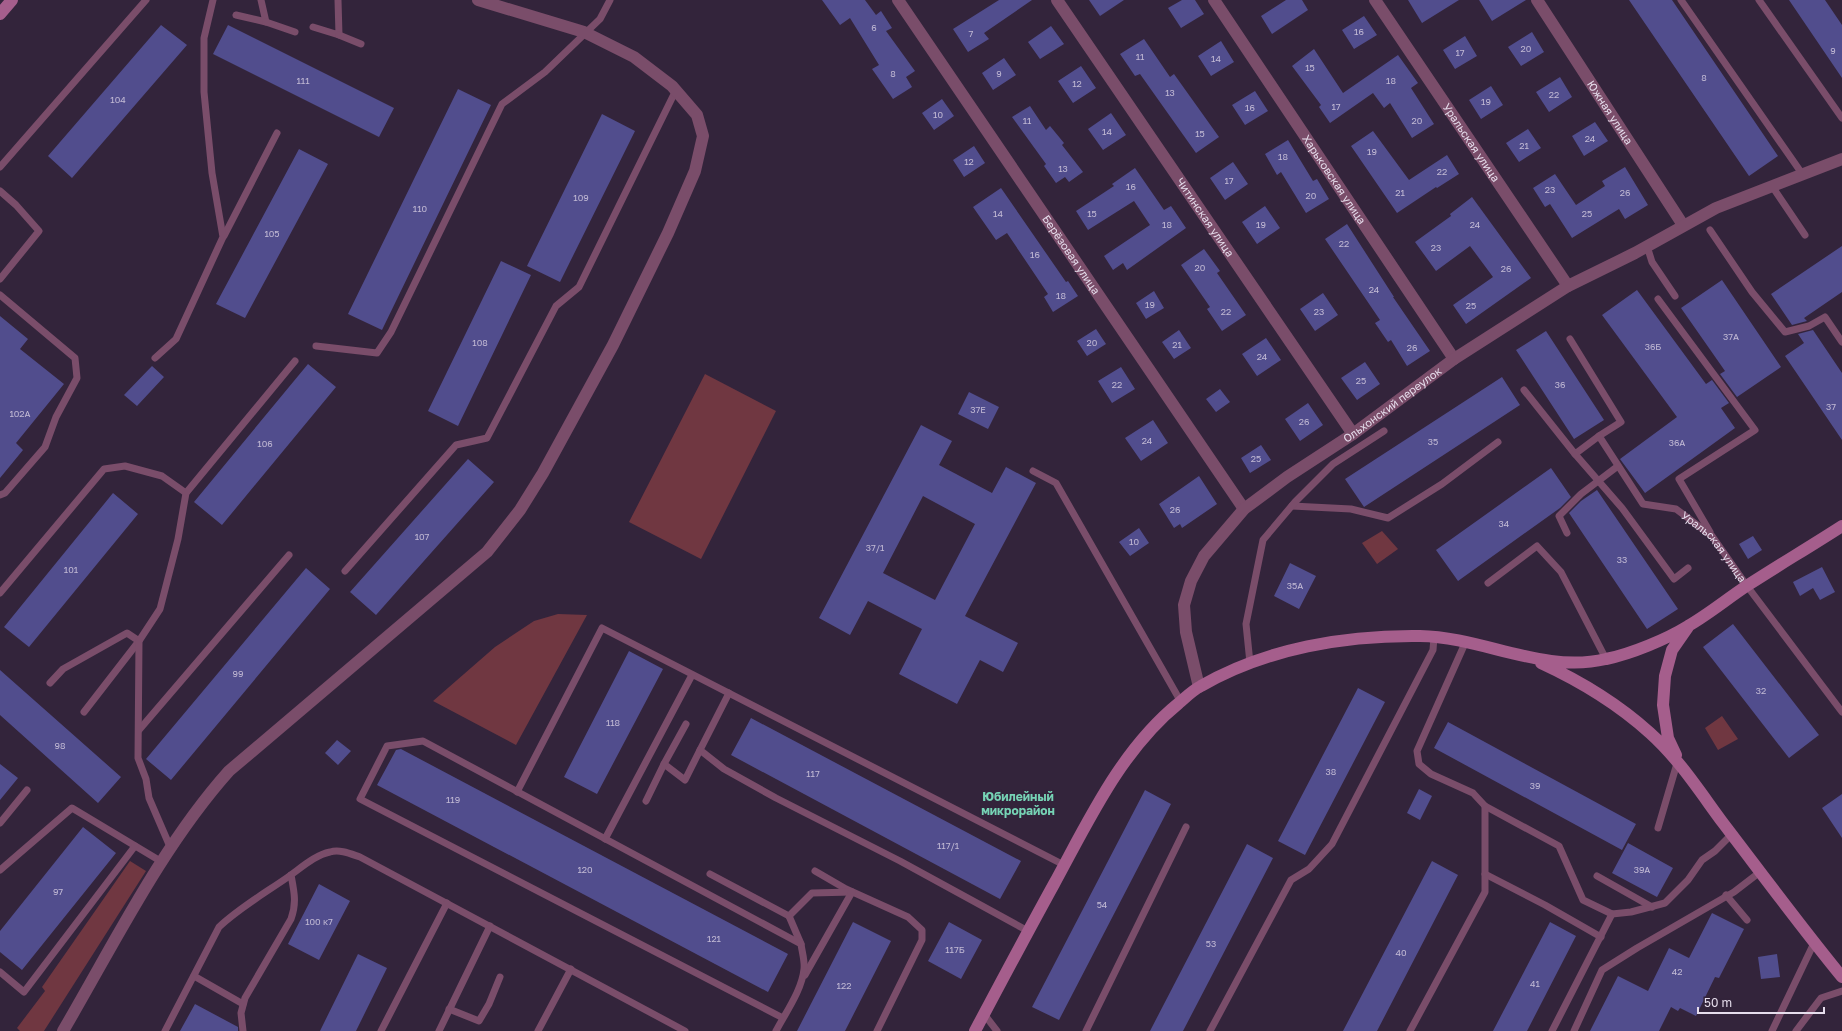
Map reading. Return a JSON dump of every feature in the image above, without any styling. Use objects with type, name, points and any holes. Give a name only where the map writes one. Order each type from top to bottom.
[{"type":"street","points":[[0,14],[12,0]]},
{"type":"street","points":[[63,1031],[162,862],[212,790],[229,771],[487,552],[520,510],[543,473],[613,345],[668,233],[695,171],[703,136],[697,115],[676,90],[634,57],[584,32],[491,2],[478,0]]},
{"type":"street","name":"Берёзовая улица","points":[[898,0],[1244,509]]},
{"type":"street","name":"Читинская улица","points":[[1057,0],[1353,434]]},
{"type":"street","name":"Харьковская улица","points":[[1214,0],[1454,359]]},
{"type":"street","name":"Уральская улица","points":[[1375,0],[1568,286]]},
{"type":"street","name":"Южная улица","points":[[1537,0],[1683,225]]},
{"type":"street","name":"Ольхонский переулок","points":[[1199,687],[1186,632],[1184,605],[1191,581],[1204,556],[1244,509],[1287,477],[1353,434],[1454,359],[1568,286],[1716,208],[1772,186],[1840,163]]},
{"type":"street","points":[[975,1031],[1098,802],[1130,754],[1163,716],[1199,687],[1250,663],[1298,648],[1365,637],[1434,637],[1466,641],[1529,658],[1568,663],[1606,659],[1643,647],[1688,627],[1747,586],[1842,526]]},
{"type":"street","points":[[1679,763],[1668,738],[1663,705],[1665,676],[1672,650],[1688,627]]},
{"type":"street","points":[[1529,658],[1569,676],[1612,703],[1650,733],[1679,763],[1814,943],[1842,977]]},
{"type":"lane","points":[[0,167],[146,0]]},
{"type":"lane","points":[[213,0],[204,38],[204,92],[212,173],[223,237]]},
{"type":"lane","points":[[261,0],[266,22]]},
{"type":"lane","points":[[338,0],[339,35]]},
{"type":"lane","points":[[316,346],[377,352],[391,332],[408,299],[502,104],[545,72],[584,32],[600,19],[610,0]]},
{"type":"lane","points":[[1681,0],[1803,175]]},
{"type":"lane","points":[[1759,0],[1842,118]]},
{"type":"lane","points":[[236,15],[266,22],[295,32]]},
{"type":"lane","points":[[313,27],[361,44]]},
{"type":"lane","points":[[345,572],[456,445],[488,438],[556,306],[579,287],[676,90]]},
{"type":"lane","points":[[155,358],[176,339],[223,237],[277,133]]},
{"type":"lane","points":[[1772,186],[1805,236]]},
{"type":"lane","points":[[0,191],[16,205],[39,231],[0,279]]},
{"type":"lane","points":[[1710,230],[1752,292],[1785,332],[1809,326],[1825,317],[1842,342]]},
{"type":"lane","points":[[1646,246],[1652,262],[1675,296]]},
{"type":"lane","points":[[0,295],[75,358],[77,378],[56,417],[45,447],[5,493],[0,495]]},
{"type":"lane","points":[[1658,299],[1755,430],[1679,480],[1712,536]]},
{"type":"lane","points":[[1570,339],[1621,422],[1598,436],[1575,454]]},
{"type":"lane","points":[[84,712],[139,641],[160,609],[178,539],[186,493],[295,361]]},
{"type":"lane","points":[[1524,390],[1575,454],[1622,508],[1674,579],[1688,568]]},
{"type":"lane","points":[[1250,663],[1246,624],[1263,540],[1292,506],[1332,464],[1384,431]]},
{"type":"lane","name":"Уральская улица","points":[[1598,436],[1643,504],[1676,508],[1712,536],[1747,586],[1842,712]]},
{"type":"lane","points":[[1292,506],[1351,509],[1388,518],[1442,484],[1498,442]]},
{"type":"lane","points":[[0,593],[104,469],[125,466],[162,476],[186,493]]},
{"type":"lane","points":[[1567,533],[1559,516],[1581,494],[1618,466]]},
{"type":"lane","points":[[1032,471],[1056,483],[1181,702]]},
{"type":"lane","points":[[1488,583],[1537,546],[1561,572],[1606,659]]},
{"type":"lane","points":[[139,730],[289,555]]},
{"type":"lane","points":[[517,792],[602,628],[1064,865]]},
{"type":"lane","points":[[50,683],[62,668],[127,632],[139,641]]},
{"type":"lane","points":[[1210,1031],[1291,880],[1309,869],[1332,844],[1433,650],[1434,637]]},
{"type":"lane","points":[[139,641],[138,758],[146,779],[149,798],[171,848]]},
{"type":"lane","points":[[1466,641],[1417,751],[1419,764],[1431,774],[1473,793],[1485,806],[1559,846],[1583,900],[1612,914],[1631,912],[1665,903],[1688,880],[1702,860],[1715,851],[1732,834]]},
{"type":"lane","points":[[605,839],[692,674]]},
{"type":"lane","points":[[664,764],[685,780],[729,693]]},
{"type":"lane","points":[[646,801],[686,724]]},
{"type":"lane","points":[[783,1018],[360,798],[387,746],[423,741],[801,944]]},
{"type":"lane","points":[[700,750],[724,769],[750,784],[893,857],[1028,931]]},
{"type":"lane","points":[[1658,828],[1679,763]]},
{"type":"lane","points":[[0,823],[27,790]]},
{"type":"lane","points":[[1410,1031],[1485,892],[1485,806]]},
{"type":"lane","points":[[0,870],[72,808],[162,862]]},
{"type":"lane","points":[[1086,1031],[1186,827]]},
{"type":"lane","points":[[0,972],[24,992],[135,846]]},
{"type":"lane","points":[[165,1031],[219,927],[231,916],[314,859],[331,851],[343,851],[360,857],[685,1031]]},
{"type":"lane","points":[[815,870],[852,892],[908,918],[922,930],[922,940],[877,1031]]},
{"type":"lane","points":[[1574,1031],[1602,970],[1726,895],[1734,892],[1760,872]]},
{"type":"lane","points":[[710,874],[789,916],[801,944],[804,967],[801,982]]},
{"type":"lane","points":[[1485,874],[1545,905],[1601,937]]},
{"type":"lane","points":[[243,1031],[241,1013],[245,998],[293,914],[295,895],[291,875]]},
{"type":"lane","points":[[1597,876],[1652,907]]},
{"type":"lane","points":[[776,1031],[801,982],[852,892]]},
{"type":"lane","points":[[789,916],[812,893],[852,892]]},
{"type":"lane","points":[[1726,895],[1747,920]]},
{"type":"lane","points":[[381,1031],[447,903]]},
{"type":"lane","points":[[1552,1031],[1612,914]]},
{"type":"lane","points":[[439,1031],[490,926]]},
{"type":"lane","points":[[1772,1031],[1814,943]]},
{"type":"lane","points":[[538,1031],[571,969]]},
{"type":"lane","points":[[194,976],[243,1004]]},
{"type":"lane","points":[[449,1009],[480,1021],[500,977]]},
{"type":"lane","points":[[1796,1031],[1821,998],[1842,991]]},
{"type":"lane","points":[[984,1014],[998,1031]]},
{"type":"shaded area","points":[[705,374],[776,411],[701,559],[629,522]]},
{"type":"shaded area","points":[[1382,531],[1398,549],[1377,564],[1362,543]]},
{"type":"shaded area","points":[[558,614],[587,615],[516,745],[433,701],[495,647],[534,621]]},
{"type":"shaded area","points":[[1722,716],[1738,739],[1718,750],[1705,728]]},
{"type":"shaded area","points":[[130,861],[146,871],[44,1031],[20,1031],[17,1028],[45,991],[42,987]]},
{"type":"building","points":[[822,0],[865,0],[876,15],[881,11],[892,28],[886,31],[915,71],[906,77],[912,87],[893,99],[872,69],[879,65],[850,18],[840,25]]},
{"type":"building","points":[[999,0],[1032,0],[984,33],[989,39],[968,52],[953,29]]},
{"type":"building","points":[[1089,0],[1124,0],[1100,16]]},
{"type":"building","points":[[1182,0],[1195,0],[1204,14],[1181,28],[1168,8]]},
{"type":"building","points":[[1286,0],[1302,0],[1308,10],[1272,34],[1261,16]]},
{"type":"building","points":[[1408,0],[1459,0],[1422,23]]},
{"type":"building","points":[[1479,0],[1526,0],[1492,21]]},
{"type":"building","points":[[1629,0],[1672,0],[1778,156],[1749,176]]},
{"type":"building","points":[[1789,0],[1825,0],[1842,25],[1842,78]]},
{"type":"building","points":[[1364,16],[1377,35],[1354,49],[1342,30]]},
{"type":"building","points":[[161,25],[187,45],[72,178],[48,156]]},
{"type":"building","points":[[228,25],[394,108],[379,137],[213,54]]},
{"type":"building","points":[[1051,26],[1064,44],[1040,59],[1028,42]]},
{"type":"building","points":[[1532,32],[1544,52],[1521,66],[1508,47]]},
{"type":"building","points":[[1465,36],[1477,56],[1455,69],[1443,50]]},
{"type":"building","points":[[1144,39],[1170,77],[1174,74],[1219,137],[1196,153],[1140,74],[1135,76],[1120,54]]},
{"type":"building","points":[[1221,41],[1234,62],[1211,76],[1198,56]]},
{"type":"building","points":[[1314,49],[1343,93],[1398,55],[1418,83],[1411,88],[1434,124],[1412,138],[1390,103],[1384,108],[1373,93],[1330,123],[1319,107],[1321,105],[1292,66]]},
{"type":"building","points":[[1004,58],[1016,75],[993,90],[982,73]]},
{"type":"building","points":[[1081,66],[1096,88],[1073,103],[1058,81]]},
{"type":"building","points":[[1560,77],[1572,97],[1549,112],[1536,92]]},
{"type":"building","points":[[1491,86],[1503,105],[1481,119],[1469,100]]},
{"type":"building","points":[[458,89],[491,105],[382,330],[348,314]]},
{"type":"building","points":[[1255,91],[1268,111],[1245,125],[1232,105]]},
{"type":"building","points":[[942,99],[954,116],[934,130],[922,113]]},
{"type":"building","points":[[1030,106],[1046,130],[1050,126],[1064,143],[1062,145],[1083,172],[1069,182],[1065,177],[1056,183],[1044,166],[1046,164],[1012,117]]},
{"type":"building","points":[[1111,113],[1126,135],[1103,150],[1088,129]]},
{"type":"building","points":[[602,114],[635,131],[560,282],[527,266]]},
{"type":"building","points":[[1595,122],[1608,141],[1584,156],[1572,136]]},
{"type":"building","points":[[1528,129],[1541,148],[1519,162],[1506,143]]},
{"type":"building","points":[[1373,131],[1409,180],[1447,155],[1459,174],[1437,188],[1436,187],[1397,213],[1351,146]]},
{"type":"building","points":[[1288,140],[1313,181],[1317,179],[1329,199],[1306,213],[1281,172],[1277,175],[1265,154]]},
{"type":"building","points":[[974,146],[985,163],[964,177],[953,160]]},
{"type":"building","points":[[299,149],[328,164],[245,318],[216,304]]},
{"type":"building","points":[[1233,162],[1248,184],[1225,200],[1210,178]]},
{"type":"building","points":[[1625,167],[1648,205],[1625,219],[1619,209],[1572,238],[1550,204],[1545,207],[1533,188],[1555,174],[1576,205],[1605,186],[1602,181]]},
{"type":"building","points":[[1135,168],[1164,210],[1171,206],[1186,228],[1127,270],[1123,263],[1113,270],[1104,256],[1150,225],[1134,201],[1088,230],[1076,211],[1114,186],[1112,184]]},
{"type":"building","points":[[1001,188],[1066,282],[1068,281],[1078,296],[1053,312],[1044,297],[1048,294],[1007,233],[996,240],[973,207]]},
{"type":"building","points":[[1472,197],[1531,278],[1466,324],[1453,305],[1493,277],[1470,246],[1436,271],[1415,242],[1451,216],[1450,214]]},
{"type":"building","points":[[1265,206],[1280,228],[1257,244],[1242,222]]},
{"type":"building","points":[[1347,224],[1393,297],[1430,351],[1407,366],[1391,340],[1388,342],[1375,323],[1380,320],[1325,239]]},
{"type":"building","points":[[1842,246],[1842,292],[1804,318],[1807,321],[1792,325],[1771,294]]},
{"type":"building","points":[[1204,249],[1220,271],[1217,273],[1246,315],[1222,331],[1207,309],[1210,307],[1181,265]]},
{"type":"building","points":[[501,261],[531,275],[458,426],[428,411]]},
{"type":"building","points":[[1722,280],[1781,367],[1737,397],[1720,374],[1725,371],[1681,308]]},
{"type":"building","points":[[1637,290],[1706,384],[1712,380],[1729,403],[1721,408],[1735,428],[1645,493],[1620,459],[1677,417],[1602,315]]},
{"type":"building","points":[[1154,291],[1164,308],[1146,319],[1136,303]]},
{"type":"building","points":[[1323,293],[1338,315],[1315,331],[1300,309]]},
{"type":"building","points":[[0,316],[28,339],[20,349],[64,384],[16,443],[23,450],[0,478]]},
{"type":"building","points":[[1096,329],[1106,344],[1087,356],[1077,341]]},
{"type":"building","points":[[1179,330],[1191,348],[1174,359],[1162,342]]},
{"type":"building","points":[[1813,330],[1842,373],[1842,440],[1785,356],[1804,343],[1798,334]]},
{"type":"building","points":[[1546,331],[1604,420],[1574,439],[1516,350]]},
{"type":"building","points":[[1266,338],[1281,360],[1257,376],[1242,354]]},
{"type":"building","points":[[1365,362],[1380,384],[1357,400],[1341,378]]},
{"type":"building","points":[[308,364],[336,387],[222,525],[194,502]]},
{"type":"building","points":[[152,366],[164,377],[137,406],[124,395]]},
{"type":"building","points":[[1121,367],[1135,389],[1112,403],[1098,381]]},
{"type":"building","points":[[1502,377],[1520,405],[1364,507],[1345,479]]},
{"type":"building","points":[[1220,389],[1230,402],[1216,412],[1206,399]]},
{"type":"building","points":[[969,392],[999,407],[988,429],[958,414]]},
{"type":"building","points":[[1308,403],[1323,425],[1300,441],[1285,419]]},
{"type":"building","points":[[1153,420],[1168,443],[1141,461],[1125,438]]},
{"type":"building","points":[[921,425],[952,441],[939,465],[992,493],[1006,467],[1036,483],[965,616],[1018,643],[1003,672],[980,660],[957,704],[899,674],[922,629],[868,601],[850,635],[819,618]],"holes":[[[923,496],[975,524],[935,600],[883,573]]]},
{"type":"building","points":[[1261,445],[1271,460],[1250,473],[1241,458]]},
{"type":"building","points":[[468,459],[494,482],[376,615],[350,592]]},
{"type":"building","points":[[1551,468],[1571,497],[1560,508],[1458,581],[1436,550]]},
{"type":"building","points":[[1199,476],[1217,504],[1182,528],[1180,524],[1174,528],[1159,504]]},
{"type":"building","points":[[1597,490],[1678,609],[1647,629],[1569,513],[1581,501]]},
{"type":"building","points":[[113,493],[138,514],[29,647],[4,627]]},
{"type":"building","points":[[1139,528],[1149,543],[1130,556],[1119,542]]},
{"type":"building","points":[[1753,536],[1762,550],[1748,559],[1739,544]]},
{"type":"building","points":[[1290,563],[1316,576],[1299,609],[1274,596]]},
{"type":"building","points":[[1822,567],[1835,592],[1820,600],[1813,588],[1800,596],[1793,582]]},
{"type":"building","points":[[306,568],[330,589],[171,780],[146,759]]},
{"type":"building","points":[[1733,624],[1819,735],[1789,758],[1703,647]]},
{"type":"building","points":[[629,651],[663,669],[597,794],[564,777]]},
{"type":"building","points":[[0,670],[121,777],[98,803],[0,715]]},
{"type":"building","points":[[1358,688],[1385,702],[1305,855],[1278,841]]},
{"type":"building","points":[[751,718],[1021,861],[1000,899],[731,755]]},
{"type":"building","points":[[1448,722],[1636,824],[1622,850],[1434,748]]},
{"type":"building","points":[[337,740],[351,751],[338,765],[325,753]]},
{"type":"building","points":[[401,749],[788,954],[768,992],[377,785],[396,750]]},
{"type":"building","points":[[0,764],[18,778],[0,800]]},
{"type":"building","points":[[1419,789],[1432,796],[1420,820],[1407,813]]},
{"type":"building","points":[[1145,790],[1171,804],[1059,1020],[1032,1007]]},
{"type":"building","points":[[1842,794],[1842,838],[1822,808]]},
{"type":"building","points":[[83,827],[116,853],[22,970],[0,952],[0,931]]},
{"type":"building","points":[[1628,843],[1673,868],[1657,897],[1612,873]]},
{"type":"building","points":[[1247,844],[1273,858],[1183,1031],[1150,1031]]},
{"type":"building","points":[[1432,861],[1458,875],[1377,1031],[1343,1031]]},
{"type":"building","points":[[319,884],[350,901],[319,960],[288,944]]},
{"type":"building","points":[[1712,913],[1744,929],[1719,978],[1715,977],[1696,1016],[1680,1008],[1678,1011],[1671,1007],[1659,1031],[1590,1031],[1618,976],[1648,991],[1669,948],[1689,958]]},
{"type":"building","points":[[853,922],[891,941],[845,1031],[797,1031]]},
{"type":"building","points":[[949,922],[982,940],[961,979],[928,961]]},
{"type":"building","points":[[1550,922],[1576,936],[1527,1031],[1493,1031]]},
{"type":"building","points":[[358,954],[387,968],[356,1031],[320,1031]]},
{"type":"building","points":[[1777,954],[1780,977],[1761,979],[1758,957]]},
{"type":"building","points":[[195,1004],[238,1027],[238,1031],[180,1031]]},
{"type":"district","name":"Юбилейный микрорайон","points":[[1018,804]]}]
